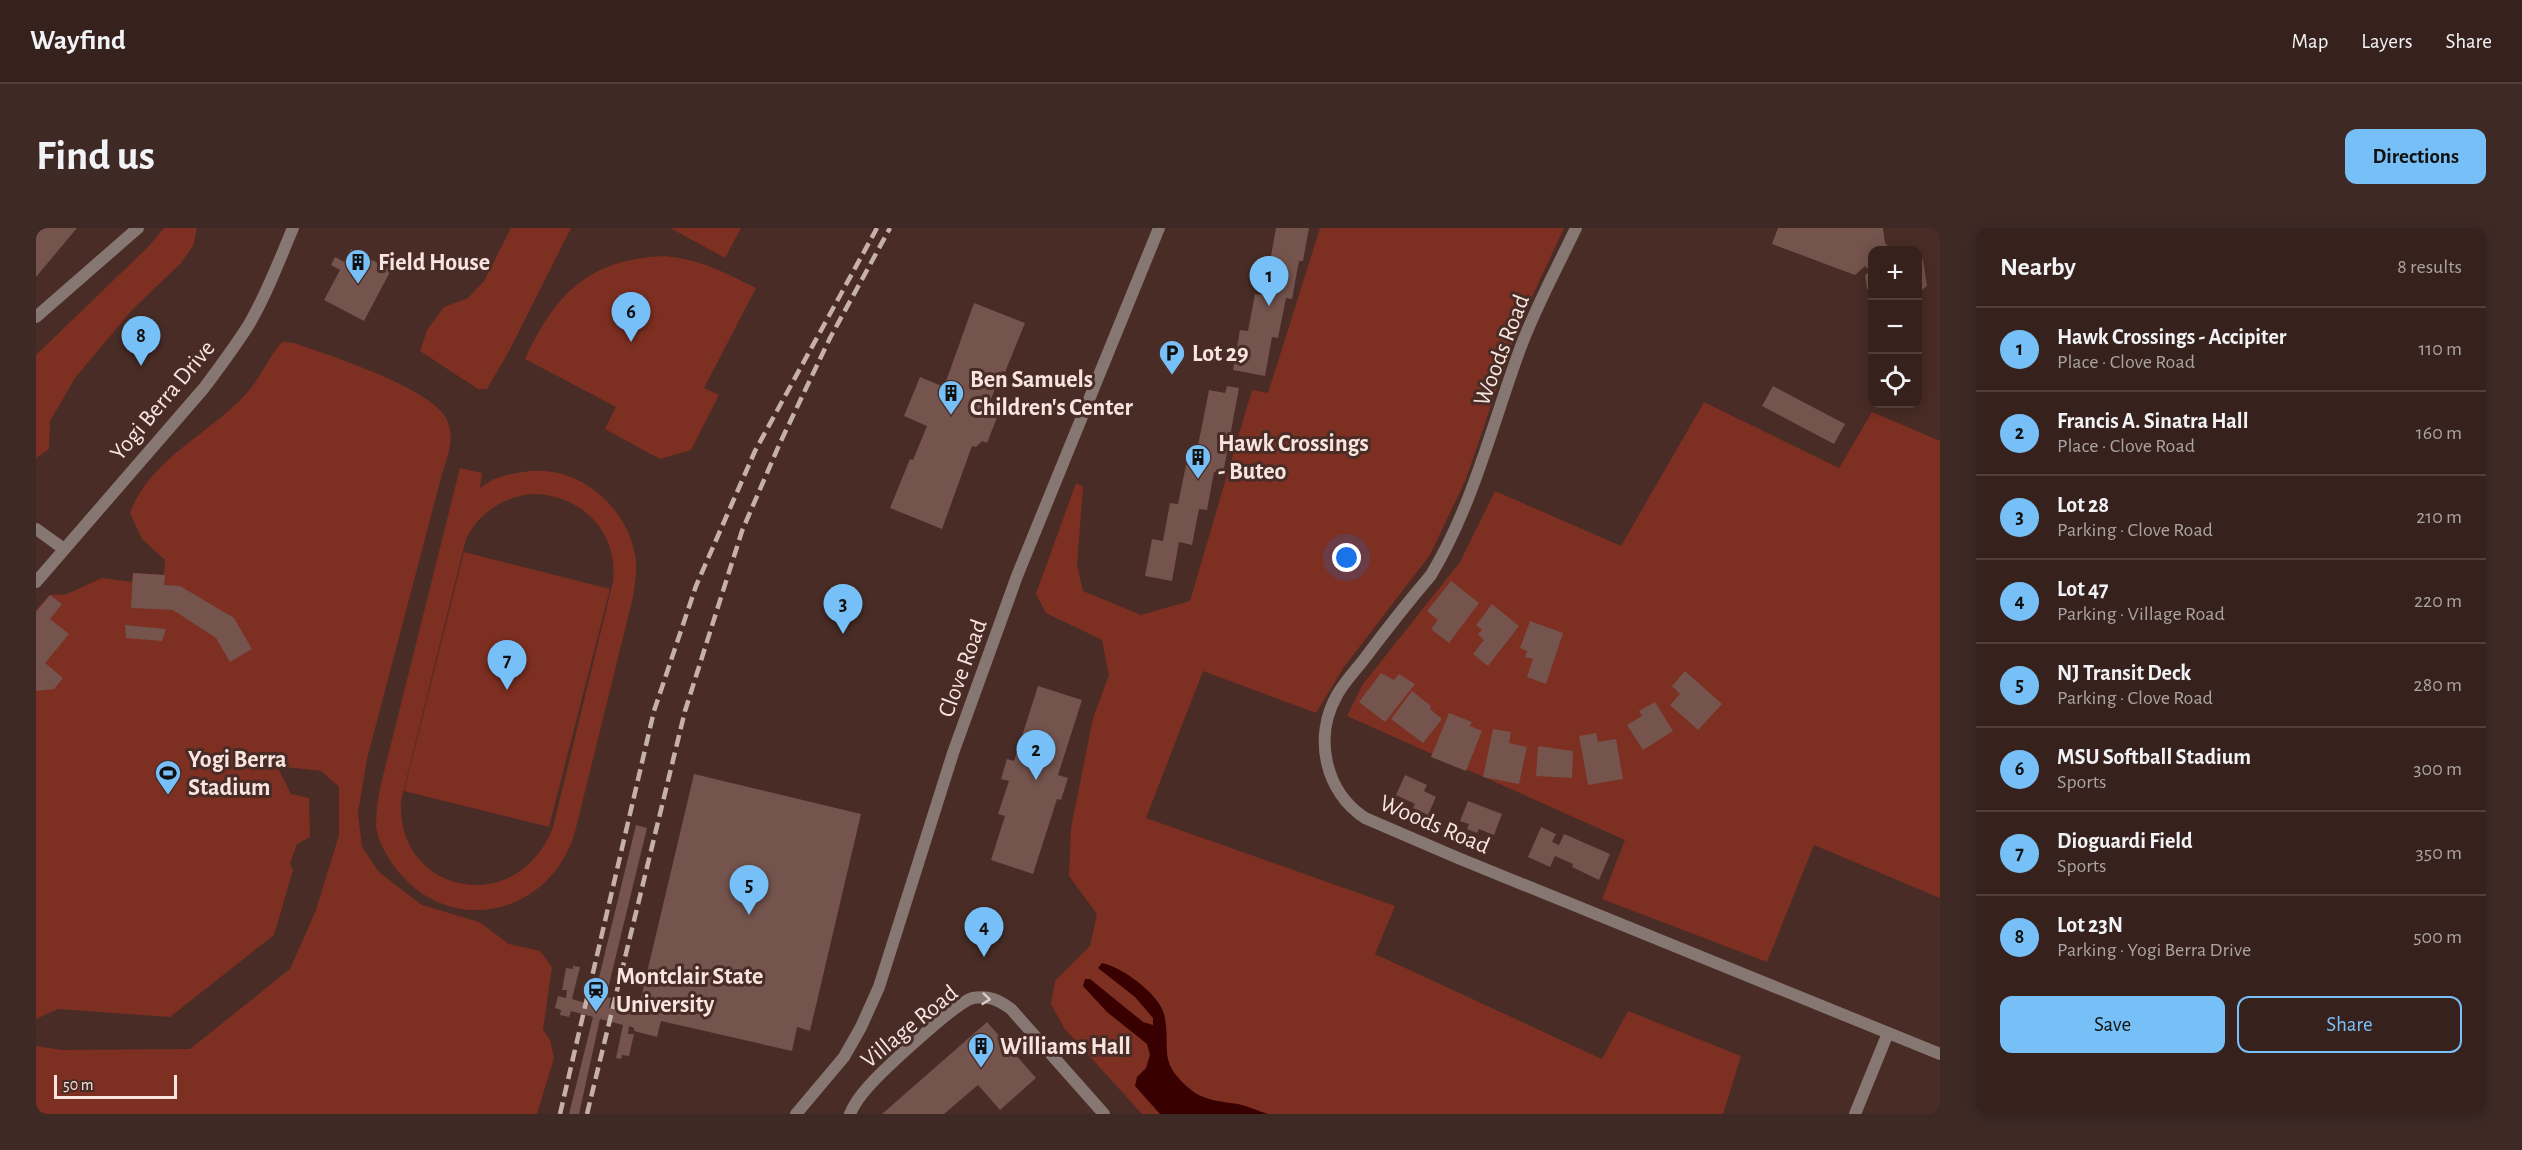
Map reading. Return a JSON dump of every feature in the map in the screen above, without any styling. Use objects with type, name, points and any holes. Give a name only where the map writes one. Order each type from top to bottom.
[{"type":"street","points":[[36,317],[138,228]]},
{"type":"street","name":"Yogi Berra Drive","points":[[36,582],[224,362],[248,326],[263,297],[293,228]]},
{"type":"street","name":"Clove Road","points":[[796,1114],[844,1057],[879,987],[953,753],[1017,576],[1159,228]]},
{"type":"street","name":"Woods Road","points":[[1576,228],[1521,346],[1460,518],[1440,559],[1431,575],[1337,695],[1324,737],[1326,763],[1337,790],[1365,818],[1940,1054]]},
{"type":"street","points":[[36,529],[64,549]]},
{"type":"street","name":"Village Road","points":[[850,1114],[855,1102],[870,1085],[944,1017],[966,1000],[987,997],[999,1000],[1011,1009],[1104,1114]]},
{"type":"street","points":[[1855,1114],[1888,1033]]},
{"type":"shaded area","points":[[164,228],[197,228],[193,246],[181,263],[132,310],[75,378],[50,421],[49,449],[36,458],[36,355],[149,246]]},
{"type":"shaded area","points":[[511,228],[571,228],[508,353],[487,389],[478,389],[420,351],[427,330],[444,307],[468,298],[484,281]]},
{"type":"shaded area","points":[[670,228],[741,228],[725,258]]},
{"type":"shaded area","points":[[1320,228],[1564,228],[1517,329],[1466,479],[1430,555],[1344,667],[1316,713],[1203,671],[1146,818],[1395,906],[1375,954],[1602,1059],[1628,1011],[1741,1056],[1723,1114],[1142,1114],[1064,1028],[1051,1004],[1055,981],[1090,946],[1097,914],[1069,876],[1071,828],[1093,718],[1109,675],[1102,640],[1046,613],[1036,594],[1076,483],[1083,487],[1077,565],[1083,591],[1141,615],[1190,601],[1252,390],[1268,393]]},
{"type":"shaded area","points":[[663,256],[700,263],[756,288],[704,388],[719,395],[691,450],[660,459],[605,429],[616,407],[525,359],[549,316],[578,284],[614,264]]},
{"type":"shaded area","points":[[282,342],[294,343],[378,374],[422,396],[438,408],[447,420],[451,441],[448,454],[367,759],[358,813],[362,847],[379,872],[422,905],[479,922],[509,944],[540,951],[552,967],[543,1030],[550,1040],[554,1058],[537,1114],[36,1114],[36,1046],[62,1050],[190,1049],[290,969],[316,910],[339,835],[339,787],[321,771],[277,766],[291,794],[309,798],[310,837],[297,844],[290,864],[293,870],[274,935],[170,1017],[58,1009],[36,1019],[36,610],[50,595],[67,594],[102,578],[132,582],[133,573],[164,575],[165,560],[142,539],[130,513],[139,494],[165,462],[245,395]]},
{"type":"shaded area","points":[[1704,402],[1839,468],[1872,412],[1940,441],[1940,898],[1814,845],[1767,962],[1602,899],[1625,840],[1347,716],[1363,684],[1460,562],[1495,491],[1621,546]]},
{"type":"shaded area","points":[[460,468],[482,473],[480,488],[506,475],[543,471],[562,474],[596,491],[610,504],[630,536],[636,560],[636,576],[633,597],[575,832],[562,861],[544,883],[521,899],[495,908],[468,910],[441,903],[416,889],[394,866],[382,847],[376,825],[381,784]],"holes":[[[532,494],[550,496],[581,509],[603,532],[610,547],[613,582],[553,827],[536,856],[514,875],[488,884],[462,884],[438,875],[418,858],[405,833],[401,801],[466,539],[478,521],[502,503]]]},
{"type":"shaded area","points":[[464,552],[610,589],[549,827],[404,791]]},
{"type":"shaded area","points":[[1102,963],[1139,982],[1161,1006],[1166,1026],[1167,1054],[1179,1079],[1195,1093],[1206,1098],[1242,1105],[1268,1114],[1160,1114],[1135,1086],[1137,1077],[1146,1068],[1150,1055],[1147,1044],[1107,1012],[1083,986],[1085,979],[1090,979],[1143,1022],[1153,1025],[1153,1018],[1135,997],[1098,968]]},
{"type":"building","points":[[36,228],[77,228],[36,277]]},
{"type":"building","points":[[1276,228],[1309,228],[1303,261],[1299,261],[1292,299],[1286,298],[1278,338],[1272,337],[1265,376],[1233,370],[1240,330],[1248,331],[1255,294],[1260,295],[1267,256],[1271,256]]},
{"type":"building","points":[[1778,228],[1883,228],[1885,243],[1888,246],[1868,246],[1868,269],[1865,266],[1855,275],[1772,244]]},
{"type":"building","name":"Field House","points":[[351,249],[391,270],[364,321],[324,300],[340,270],[331,265],[335,257],[344,262]]},
{"type":"building","points":[[1922,260],[1923,260],[1927,286],[1922,290]]},
{"type":"building","points":[[1868,273],[1868,289],[1867,289],[1865,275]]},
{"type":"building","name":"Ben Samuels Children's Center","points":[[974,303],[1025,323],[989,404],[993,405],[991,409],[995,410],[994,413],[998,415],[987,443],[982,441],[976,447],[972,446],[942,529],[890,508],[910,459],[913,460],[927,426],[904,416],[920,377],[944,387]]},
{"type":"building","name":"Hawk Crossings - Buteo","points":[[1227,386],[1239,388],[1223,474],[1214,472],[1207,510],[1199,509],[1192,545],[1179,542],[1172,581],[1145,576],[1152,539],[1163,541],[1170,503],[1178,504],[1186,465],[1194,466],[1209,390],[1225,393]]},
{"type":"building","points":[[1773,386],[1845,424],[1834,444],[1762,406]]},
{"type":"building","points":[[133,573],[165,575],[164,585],[180,586],[234,618],[252,649],[230,662],[216,638],[173,610],[131,608]]},
{"type":"building","points":[[1451,581],[1479,603],[1449,643],[1431,629],[1438,620],[1427,611]]},
{"type":"building","points":[[50,595],[62,604],[50,619],[69,634],[45,663],[63,678],[54,689],[36,691],[36,612]]},
{"type":"building","points":[[1492,604],[1519,626],[1488,666],[1473,654],[1484,640],[1478,634],[1482,630],[1476,625]]},
{"type":"building","points":[[1530,621],[1563,633],[1546,684],[1527,677],[1533,659],[1525,657],[1527,651],[1520,648]]},
{"type":"building","points":[[125,625],[166,629],[162,641],[126,638]]},
{"type":"building","points":[[1685,671],[1722,704],[1698,730],[1670,705],[1680,694],[1672,686]]},
{"type":"building","points":[[1381,673],[1394,680],[1399,674],[1415,684],[1385,722],[1359,702]]},
{"type":"building","points":[[1038,686],[1082,700],[1058,775],[1068,778],[1061,800],[1057,799],[1033,874],[991,860],[1005,816],[998,814],[1009,781],[1001,779],[1007,759],[1014,761]]},
{"type":"building","points":[[1412,691],[1431,706],[1430,709],[1442,719],[1423,743],[1391,719]]},
{"type":"building","points":[[1655,702],[1673,731],[1643,750],[1627,725],[1642,716],[1639,711]]},
{"type":"building","points":[[1449,713],[1472,722],[1470,726],[1482,731],[1466,771],[1431,757]]},
{"type":"building","points":[[1493,729],[1511,732],[1509,743],[1527,747],[1519,784],[1483,777]]},
{"type":"building","points":[[1596,733],[1598,742],[1616,739],[1623,779],[1588,785],[1579,736]]},
{"type":"building","points":[[1538,746],[1573,751],[1572,778],[1536,776]]},
{"type":"building","points":[[694,774],[861,814],[810,1031],[797,1027],[792,1051],[661,1021],[657,1037],[634,1031],[634,1028],[629,1026],[628,1034],[634,1034],[629,1056],[622,1055],[621,1059],[616,1058],[623,1025],[600,1019],[579,1114],[569,1114],[593,1017],[571,1011],[569,1017],[560,1015],[561,1010],[555,1008],[558,996],[566,998],[567,990],[562,990],[566,968],[580,967],[572,999],[589,1004],[592,993],[595,994],[636,825],[647,828],[606,997],[611,998],[609,1008],[637,1015]]},
{"type":"building","points":[[1405,775],[1427,785],[1424,791],[1436,797],[1428,815],[1413,808],[1415,804],[1396,795]]},
{"type":"building","points":[[1468,801],[1502,814],[1494,835],[1479,829],[1477,833],[1467,829],[1469,824],[1460,821]]},
{"type":"building","points":[[1541,827],[1556,834],[1552,842],[1559,845],[1564,834],[1610,854],[1599,880],[1555,856],[1550,867],[1528,857]]},
{"type":"building","name":"Williams Hall","points":[[987,1022],[1036,1078],[1000,1110],[978,1085],[944,1114],[882,1114]]},
{"type":"railway","points":[[560,1114],[654,711],[696,586],[755,451],[877,228]]},
{"type":"railway","points":[[587,1114],[685,711],[742,531],[780,443],[830,338],[890,228]]},
{"type":"place","name":"Field House","points":[[358,285]]},
{"type":"place","name":"Hawk Crossings - Accipiter","points":[[1269,306]]},
{"type":"place","name":"MSU Softball Stadium","points":[[631,342]]},
{"type":"place","name":"Lot 23N","points":[[141,366]]},
{"type":"place","name":"Lot 29","points":[[1172,376]]},
{"type":"place","name":"Ben Samuels Children's Center","points":[[951,416]]},
{"type":"place","name":"Hawk Crossings - Buteo","points":[[1198,480]]},
{"type":"place","name":"Lot 28","points":[[843,634]]},
{"type":"place","name":"Dioguardi Field","points":[[507,690]]},
{"type":"place","name":"Francis A. Sinatra Hall","points":[[1036,780]]},
{"type":"place","name":"Yogi Berra Stadium","points":[[168,796]]},
{"type":"place","name":"NJ Transit Deck","points":[[749,915]]},
{"type":"place","name":"Lot 47","points":[[984,957]]},
{"type":"place","name":"Montclair State University","points":[[596,1013]]},
{"type":"place","name":"Williams Hall","points":[[981,1069]]}]
